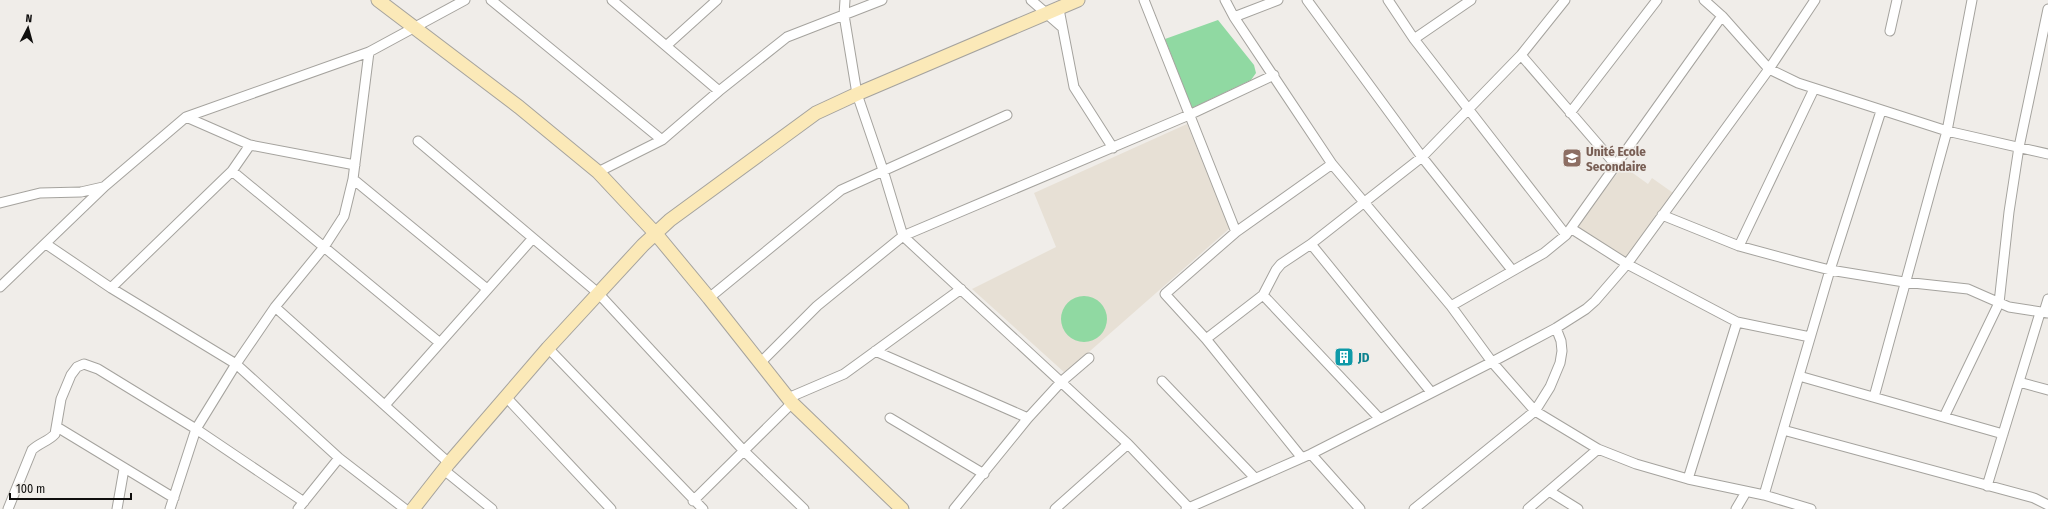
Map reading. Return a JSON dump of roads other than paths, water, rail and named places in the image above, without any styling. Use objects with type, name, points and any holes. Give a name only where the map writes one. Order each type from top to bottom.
[{"type":"street","points":[[378,0],[519,107],[598,172],[656,234],[790,400],[902,509]]},
{"type":"street","points":[[0,287],[105,186],[186,117],[369,52],[465,0]]},
{"type":"street","points":[[491,0],[662,140]]},
{"type":"street","points":[[612,0],[719,91]]},
{"type":"street","points":[[666,46],[717,0]]},
{"type":"street","points":[[845,0],[844,15],[857,94],[883,170],[903,236],[1128,444],[1188,508],[1307,456],[1379,418],[1492,362],[1556,328],[1577,315],[1595,301],[1627,264],[1769,69],[1815,0]]},
{"type":"street","points":[[598,172],[662,140],[719,91],[787,37],[882,0]]},
{"type":"street","points":[[1031,0],[1057,7]]},
{"type":"street","points":[[413,509],[446,466],[507,398],[548,348],[598,293],[670,220],[816,113],[1057,7],[1078,0]]},
{"type":"street","points":[[1144,0],[1236,232]]},
{"type":"street","points":[[1225,0],[1234,17],[1332,164],[1451,306],[1492,362],[1535,411],[1598,449],[1636,464],[1688,479],[1746,492],[1764,494],[1811,509]]},
{"type":"street","points":[[1234,17],[1278,0]]},
{"type":"street","points":[[1307,0],[1422,157],[1512,270]]},
{"type":"street","points":[[1388,0],[1414,39],[1569,232],[1736,322],[1810,337]]},
{"type":"street","points":[[1414,39],[1471,0]]},
{"type":"street","points":[[1206,339],[1263,295],[1276,270],[1281,264],[1311,244],[1422,157],[1521,55],[1565,0]]},
{"type":"street","points":[[1570,113],[1657,0]]},
{"type":"street","points":[[1704,0],[1722,16],[1769,69],[1814,89],[1881,111],[1947,131],[2048,154]]},
{"type":"street","points":[[1890,31],[1897,0]]},
{"type":"street","points":[[1874,397],[1904,282],[1947,131],[1972,0]]},
{"type":"street","points":[[1057,7],[1074,87],[1113,148]]},
{"type":"street","points":[[1944,417],[1999,302],[2009,212],[2019,148],[2048,9]]},
{"type":"street","points":[[1451,306],[1544,253],[1569,232],[1615,164],[1722,16]]},
{"type":"street","points":[[170,509],[196,429],[236,364],[275,307],[324,247],[344,216],[353,179],[369,52]]},
{"type":"street","points":[[1521,55],[1615,164]]},
{"type":"street","points":[[760,363],[817,306],[903,236],[1113,148],[1189,115],[1274,75]]},
{"type":"street","points":[[1739,246],[1814,89]]},
{"type":"street","points":[[1764,494],[1830,270],[1881,111]]},
{"type":"street","points":[[709,298],[841,190],[1007,115]]},
{"type":"street","points":[[186,117],[250,145],[355,165]]},
{"type":"street","points":[[418,141],[598,293],[744,451],[804,509]]},
{"type":"street","points":[[111,288],[232,171],[250,145]]},
{"type":"street","points":[[1332,164],[1236,232],[1165,294],[1307,456],[1360,509]]},
{"type":"street","points":[[232,171],[440,343]]},
{"type":"street","points":[[353,179],[487,290]]},
{"type":"street","points":[[0,203],[40,193],[81,192],[105,186]]},
{"type":"street","points":[[1662,216],[1739,246],[1830,270],[1904,282],[1968,289],[2009,307],[2044,313]]},
{"type":"street","points":[[385,405],[533,238]]},
{"type":"street","points":[[46,244],[111,288],[236,364],[340,458],[405,509]]},
{"type":"street","points":[[1311,244],[1431,392]]},
{"type":"street","points":[[693,501],[744,451],[790,400],[844,374],[961,289]]},
{"type":"street","points":[[1263,295],[1379,418]]},
{"type":"street","points":[[1987,486],[2019,382],[2048,300]]},
{"type":"street","points":[[275,307],[385,405],[446,466],[492,509]]},
{"type":"street","points":[[1688,479],[1736,322]]},
{"type":"street","points":[[1414,509],[1535,411],[1550,387],[1560,363],[1562,342],[1556,328]]},
{"type":"street","points":[[548,348],[693,501],[703,509]]},
{"type":"street","points":[[875,351],[1028,418]]},
{"type":"street","points":[[954,509],[1028,418],[1061,382],[1089,358]]},
{"type":"street","points":[[8,509],[32,450],[51,438],[57,427],[58,410],[71,375],[77,367],[84,364],[98,369],[196,429],[304,502]]},
{"type":"street","points":[[1799,376],[2003,434]]},
{"type":"street","points":[[1162,380],[1255,478]]},
{"type":"street","points":[[2019,382],[2048,390]]},
{"type":"street","points":[[507,398],[611,509]]},
{"type":"street","points":[[890,418],[984,474]]},
{"type":"street","points":[[57,427],[174,498]]},
{"type":"street","points":[[1783,430],[2034,498],[2048,505]]},
{"type":"street","points":[[1055,509],[1128,444]]},
{"type":"street","points":[[1528,509],[1598,449]]},
{"type":"street","points":[[298,509],[340,458]]},
{"type":"street","points":[[116,509],[124,469]]},
{"type":"street","points":[[1549,491],[1578,509]]},
{"type":"street","points":[[1736,509],[1746,492]]},
{"type":"place","name":"Unité Ecole Secondaire","points":[[1572,158]]},
{"type":"place","name":"JD","points":[[1344,357]]}]
